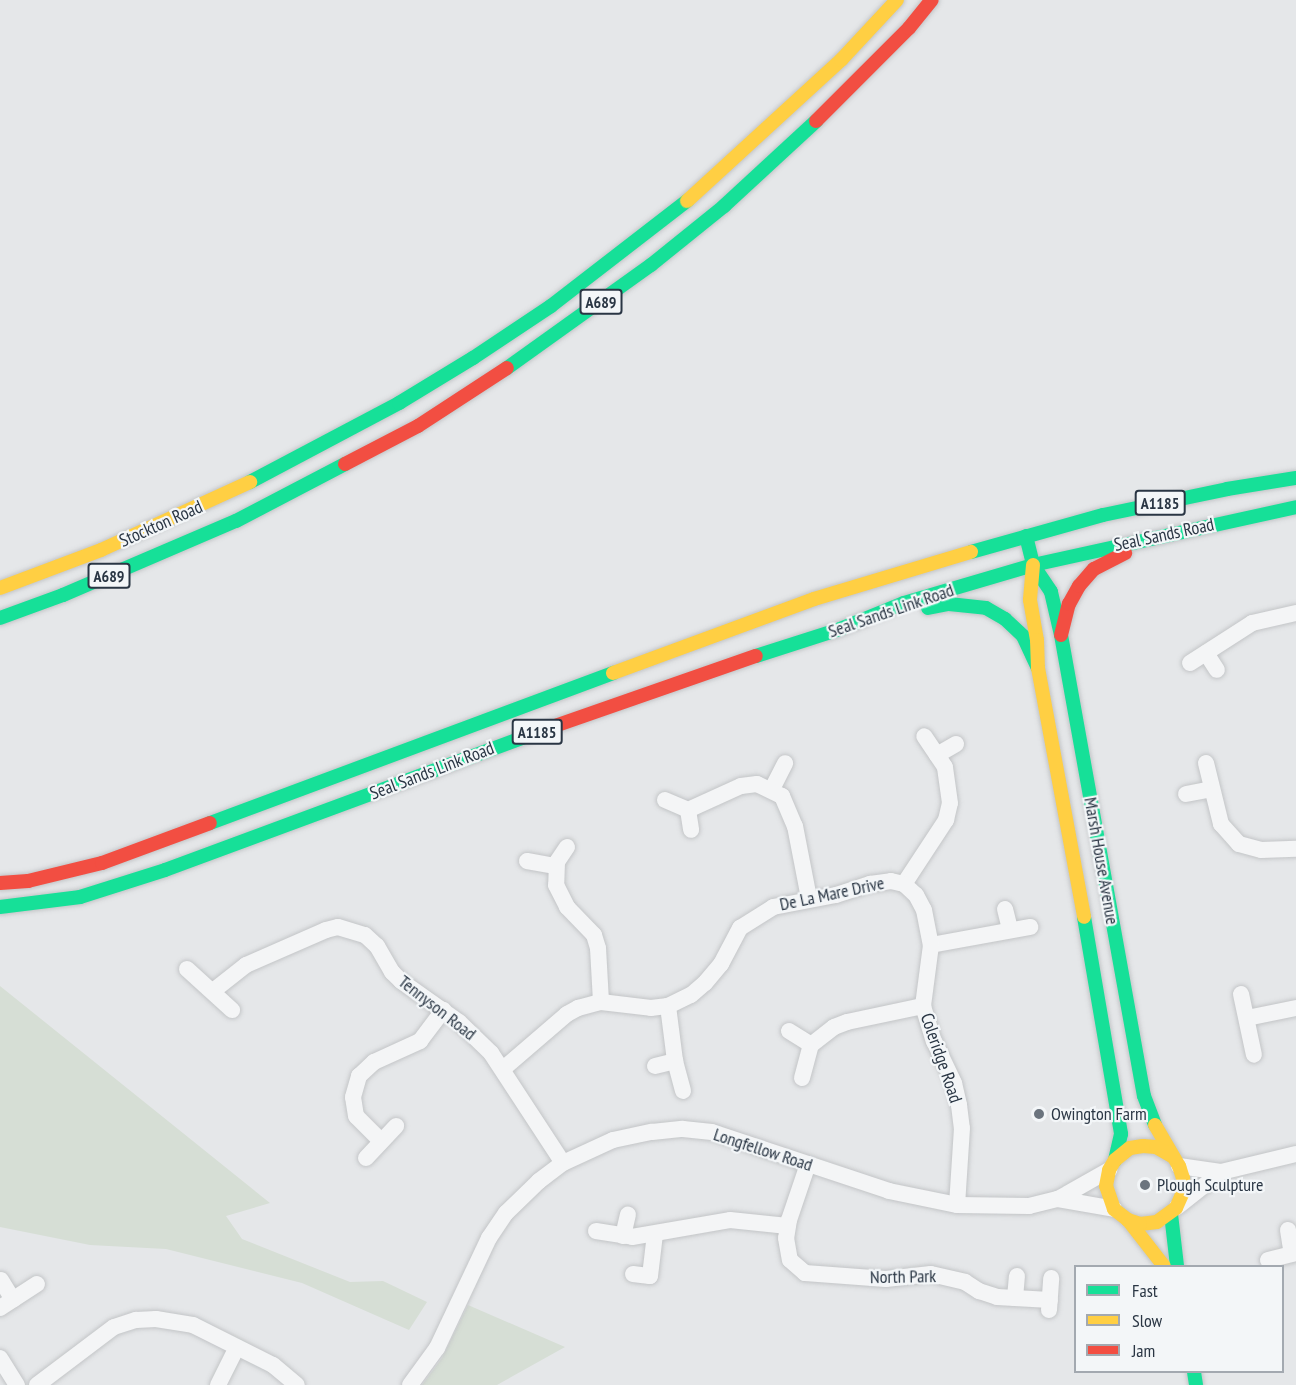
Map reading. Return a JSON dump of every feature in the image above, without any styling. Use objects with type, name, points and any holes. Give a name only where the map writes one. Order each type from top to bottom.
[{"type":"main road","name":"A689","points":[[220,498],[399,403],[560,299],[639,240],[713,180],[841,60],[897,0]]},
{"type":"main road","name":"A689","points":[[232,523],[418,426],[558,334],[651,265],[724,206],[791,146],[909,28],[932,0]]},
{"type":"main road","name":"Seal Sands Road","points":[[1026,536],[1103,515],[1296,478]]},
{"type":"main road","points":[[220,498],[232,523]]},
{"type":"main road","name":"Stockton Road","points":[[0,588],[101,550],[220,498]]},
{"type":"main road","name":"Seal Sands Road","points":[[1033,565],[1296,507]]},
{"type":"main road","name":"Stockton Road","points":[[0,618],[63,595],[232,523]]},
{"type":"main road","name":"Marsh House Avenue","points":[[1026,536],[1033,565],[1029,600],[1038,668],[1110,1061],[1121,1134],[1106,1186],[1114,1209]]},
{"type":"main road","name":"Seal Sands Link Road","points":[[0,883],[28,880],[102,863],[814,599],[1026,536]]},
{"type":"main road","points":[[1060,635],[1069,604],[1079,586],[1094,569],[1160,536]]},
{"type":"main road","name":"Marsh House Avenue","points":[[1033,565],[1051,591],[1144,1096],[1150,1116],[1176,1162],[1184,1190],[1174,1211],[1178,1265]]},
{"type":"main road","name":"Seal Sands Link Road","points":[[0,907],[42,903],[114,887],[702,673],[840,629],[904,603],[1033,565]]},
{"type":"main road","name":"A1185","points":[[840,629],[950,604],[986,608],[1005,619],[1023,636],[1038,668]]},
{"type":"main road","points":[[1112,1165],[1130,1148],[1143,1146],[1156,1148],[1176,1162]]},
{"type":"main road","points":[[1114,1209],[1128,1220],[1163,1265]]},
{"type":"main road","points":[[1128,1220],[1140,1224],[1157,1222],[1174,1211]]},
{"type":"street","points":[[1190,663],[1252,623],[1296,613]]},
{"type":"street","points":[[1206,652],[1217,670]]},
{"type":"street","points":[[904,884],[946,820],[949,788],[945,767],[924,736]]},
{"type":"street","points":[[937,755],[956,744]]},
{"type":"street","points":[[772,789],[785,764]]},
{"type":"street","points":[[1206,764],[1221,824],[1239,844],[1261,850],[1296,849]]},
{"type":"street","points":[[688,810],[741,786],[757,784],[772,789],[782,796],[795,826],[809,898]]},
{"type":"street","points":[[1186,794],[1212,789]]},
{"type":"street","points":[[665,800],[688,810]]},
{"type":"street","points":[[688,810],[691,830]]},
{"type":"street","points":[[567,847],[556,866],[556,885],[561,898],[590,928],[598,948],[601,1002]]},
{"type":"street","points":[[527,861],[556,866]]},
{"type":"street","name":"De La Mare Drive","points":[[503,1069],[567,1014],[601,1002],[651,1008],[668,1006],[691,995],[705,984],[721,964],[731,940],[750,919],[772,907],[809,898],[836,895],[891,881],[904,884]]},
{"type":"street","name":"Coleridge Road","points":[[904,884],[916,895],[924,910],[931,945],[923,1006],[934,1041],[954,1083],[959,1105],[962,1128],[957,1205]]},
{"type":"street","points":[[1005,909],[1010,929]]},
{"type":"street","name":"Tennyson Road","points":[[213,991],[246,965],[338,927],[365,935],[377,946],[396,976],[420,996],[443,1010],[480,1041],[503,1069],[563,1163]]},
{"type":"street","points":[[931,945],[1030,927]]},
{"type":"street","points":[[187,969],[232,1010]]},
{"type":"street","points":[[1241,994],[1254,1055]]},
{"type":"street","points":[[668,1006],[675,1062],[683,1091]]},
{"type":"street","points":[[802,1078],[811,1045],[834,1027],[847,1022],[923,1006]]},
{"type":"street","points":[[1247,1018],[1296,1008]]},
{"type":"street","points":[[381,1141],[357,1116],[353,1097],[359,1076],[374,1062],[420,1041],[443,1010]]},
{"type":"street","points":[[789,1031],[811,1045]]},
{"type":"street","points":[[655,1066],[675,1062]]},
{"type":"street","points":[[366,1158],[396,1126]]},
{"type":"street","name":"Longfellow Road","points":[[410,1385],[436,1348],[489,1238],[500,1221],[531,1188],[563,1163],[613,1140],[652,1132],[683,1129],[712,1132],[740,1139],[889,1191],[957,1205],[1029,1206],[1058,1199],[1112,1165]]},
{"type":"street","points":[[1176,1162],[1221,1172],[1296,1154]]},
{"type":"street","name":"North Park","points":[[808,1164],[788,1226],[787,1249],[790,1260],[805,1272],[886,1279],[931,1274],[964,1282],[996,1297],[1050,1305],[1051,1278]]},
{"type":"street","points":[[1174,1211],[1221,1172]]},
{"type":"street","name":"Longfellow Road","points":[[1058,1199],[1114,1209]]},
{"type":"street","points":[[623,1236],[628,1215]]},
{"type":"street","points":[[596,1231],[623,1236],[655,1234],[730,1220],[788,1226]]},
{"type":"street","points":[[1268,1260],[1294,1253],[1288,1230]]},
{"type":"street","points":[[633,1274],[650,1276],[655,1234]]},
{"type":"street","points":[[1015,1298],[1017,1276]]},
{"type":"street","points":[[1,1280],[7,1304],[37,1284]]},
{"type":"street","points":[[37,1385],[114,1327],[136,1320],[175,1320],[193,1325],[273,1365],[297,1385]]},
{"type":"street","points":[[218,1385],[237,1347]]},
{"type":"street","points":[[0,1358],[18,1385]]},
{"type":"shaded area","points":[[0,986],[270,1203],[226,1216],[242,1239],[350,1282],[383,1281],[427,1302],[409,1330],[302,1283],[166,1249],[90,1245],[0,1227]]},
{"type":"shaded area","points":[[468,1305],[565,1347],[497,1385],[422,1385],[442,1358]]},
{"type":"traffic: fast","points":[[507,368],[651,265],[724,206],[816,121]]},
{"type":"traffic: fast","points":[[250,482],[399,403],[473,358],[551,306],[687,201]]},
{"type":"traffic: fast","points":[[0,618],[63,595],[236,521],[345,464]]},
{"type":"traffic: fast","points":[[971,552],[1103,515],[1227,489],[1296,478]]},
{"type":"traffic: fast","points":[[756,656],[840,629],[904,603],[1033,565],[1296,507]]},
{"type":"traffic: fast","points":[[1026,536],[1033,565],[1051,592],[1061,635],[1144,1096],[1155,1125]]},
{"type":"traffic: fast","points":[[928,608],[949,604],[986,608],[1005,619],[1023,636],[1038,668]]},
{"type":"traffic: fast","points":[[210,823],[613,673]]},
{"type":"traffic: fast","points":[[0,907],[80,897],[165,870],[549,728]]},
{"type":"traffic: fast","points":[[1084,917],[1121,1134],[1115,1160]]},
{"type":"traffic: fast","points":[[1171,1214],[1177,1265]]},
{"type":"traffic: fast","points":[[1194,1373],[1196,1385]]},
{"type":"traffic: slow","points":[[687,201],[841,60],[897,0]]},
{"type":"traffic: slow","points":[[0,588],[101,550],[250,482]]},
{"type":"traffic: slow","points":[[613,673],[814,599],[971,552]]},
{"type":"traffic: slow","points":[[1033,565],[1030,600],[1037,640],[1038,668],[1084,917]]},
{"type":"traffic: slow","points":[[1155,1125],[1179,1166],[1183,1178],[1184,1190],[1176,1208],[1157,1222],[1140,1224],[1128,1220],[1114,1209],[1106,1186],[1109,1170],[1115,1160],[1130,1148],[1143,1146],[1156,1147],[1173,1157]]},
{"type":"traffic: slow","points":[[1128,1220],[1163,1265]]},
{"type":"traffic: jam","points":[[816,121],[909,28],[932,0]]},
{"type":"traffic: jam","points":[[345,464],[418,426],[507,368]]},
{"type":"traffic: jam","points":[[1061,635],[1069,604],[1079,586],[1094,569],[1125,553]]},
{"type":"traffic: jam","points":[[549,728],[756,656]]},
{"type":"traffic: jam","points":[[0,883],[28,881],[102,863],[210,823]]},
{"type":"place","name":"Owington Farm","points":[[1039,1114]]},
{"type":"place","name":"Plough Sculpture","points":[[1145,1185]]}]
